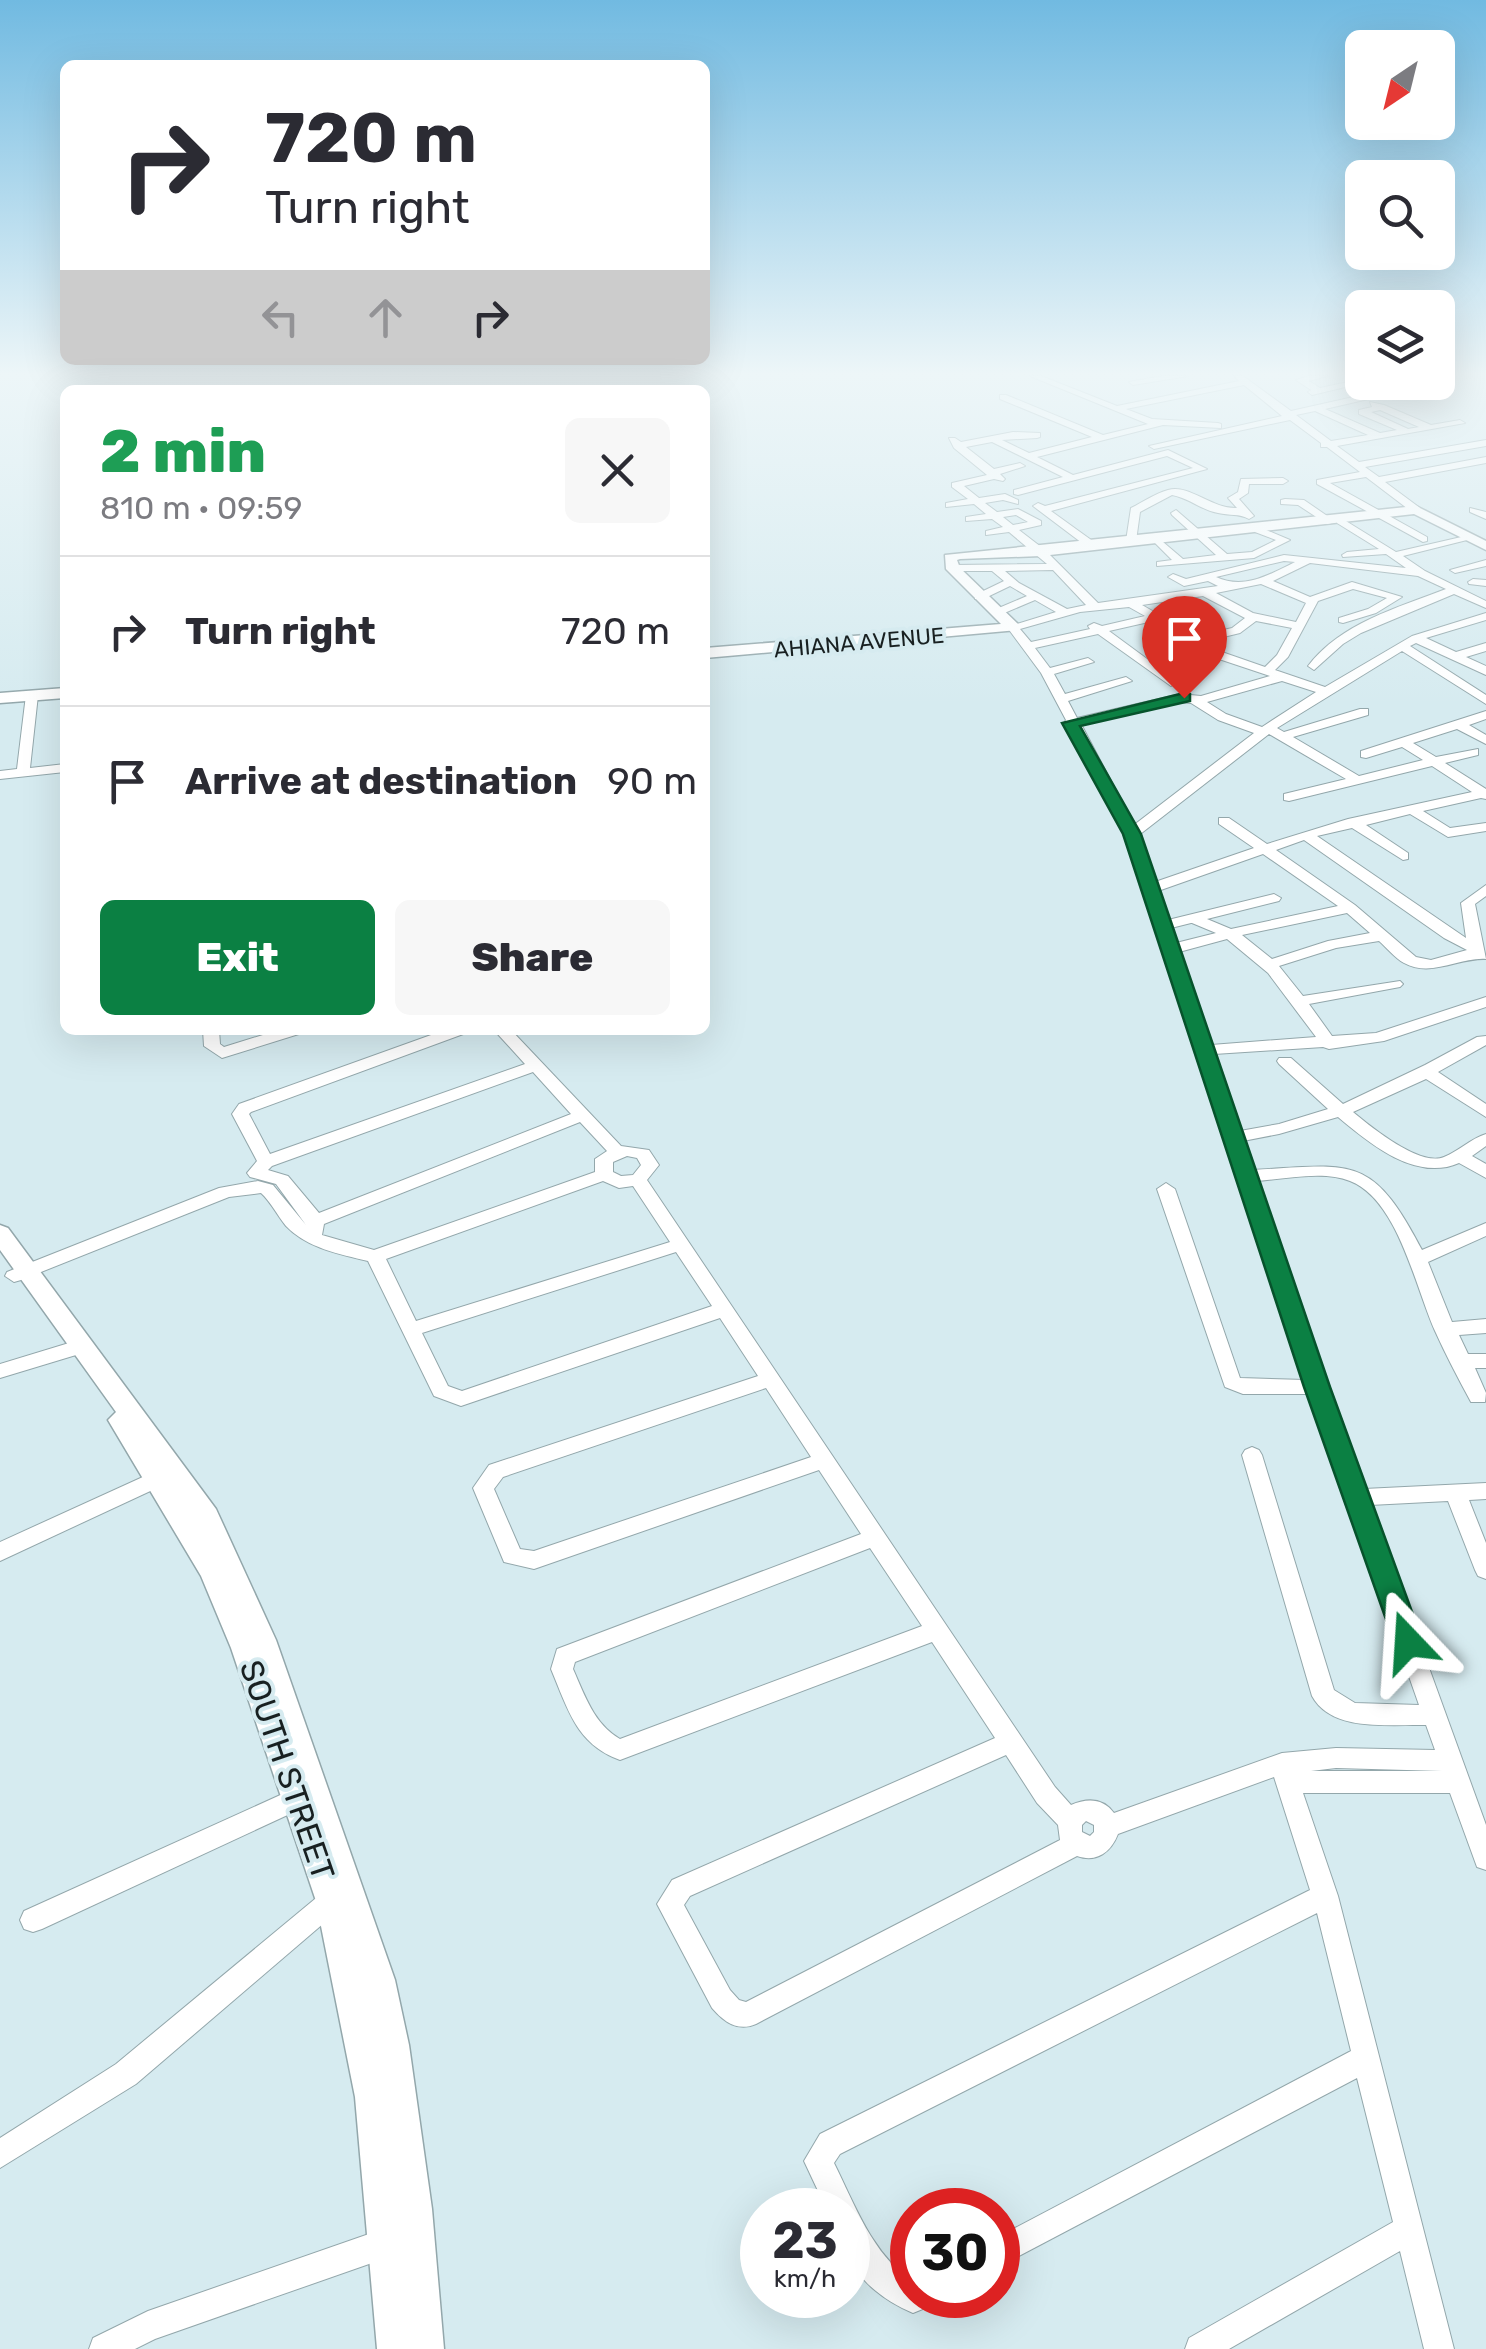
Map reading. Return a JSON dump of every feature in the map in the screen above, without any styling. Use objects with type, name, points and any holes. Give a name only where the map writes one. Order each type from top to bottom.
[{"type":"street","points":[[959,486],[1041,552],[1095,607]]},
{"type":"street","points":[[1005,486],[1090,544]]},
{"type":"street","points":[[950,505],[1016,497],[1050,486]]},
{"type":"street","points":[[1042,510],[1137,486]]},
{"type":"street","points":[[1161,564],[1254,555],[1284,542],[1261,530],[1233,498],[1243,492],[1244,486]]},
{"type":"street","points":[[1327,486],[1424,539]]},
{"type":"street","points":[[1382,486],[1416,510],[1486,546]]},
{"type":"street","points":[[1131,541],[1135,510],[1173,492],[1214,513],[1243,511]]},
{"type":"street","points":[[1285,502],[1300,502],[1392,553],[1421,574],[1486,605]]},
{"type":"street","points":[[1145,504],[1161,513],[1192,512]]},
{"type":"street","points":[[1416,510],[1261,530],[1090,544],[1041,552],[959,554],[950,558],[952,568],[1030,646],[1132,834],[1317,1387],[1486,1858]]},
{"type":"street","points":[[1474,510],[1486,516]]},
{"type":"street","points":[[970,519],[1022,512],[1038,523],[990,533]]},
{"type":"street","points":[[1176,513],[1226,559]]},
{"type":"street","points":[[1348,555],[1392,553],[1470,538]]},
{"type":"street","points":[[1156,540],[1178,560]]},
{"type":"street","points":[[1300,626],[1253,617],[1207,585],[1205,576],[1284,558],[1421,574]]},
{"type":"street","points":[[1174,577],[1187,583],[1229,588],[1262,581],[1308,560]]},
{"type":"street","points":[[1456,570],[1486,563]]},
{"type":"street","points":[[994,567],[1010,582],[1097,628],[1171,682]]},
{"type":"street","points":[[952,568],[1054,568]]},
{"type":"street","points":[[1262,581],[1310,601],[1352,585],[1416,606]]},
{"type":"street","points":[[979,596],[1010,582]]},
{"type":"street","points":[[1013,627],[1068,611],[1131,603],[1207,585]]},
{"type":"street","points":[[1274,602],[1280,589]]},
{"type":"street","points":[[1314,666],[1332,647],[1454,590]]},
{"type":"street","points":[[998,612],[1036,596]]},
{"type":"street","points":[[1342,620],[1396,598]]},
{"type":"street","points":[[1070,723],[1180,698],[1196,700],[1244,691],[1272,676],[1310,601]]},
{"type":"street","points":[[1131,603],[1219,656],[1325,691]]},
{"type":"street","points":[[1030,646],[1097,628],[1186,614],[1200,616]]},
{"type":"street","points":[[1132,834],[1265,730],[1325,691],[1416,638],[1486,616]]},
{"type":"street","points":[[1190,641],[1236,631],[1253,617]]},
{"type":"street","name":"AHIANA AVENUE","points":[[710,654],[1013,627]]},
{"type":"street","points":[[1416,638],[1486,670]]},
{"type":"street","points":[[1402,646],[1424,666],[1486,700]]},
{"type":"street","points":[[1424,666],[1486,647]]},
{"type":"street","points":[[1155,671],[1219,656]]},
{"type":"street","points":[[1047,672],[1088,662]]},
{"type":"street","points":[[1061,700],[1126,681]]},
{"type":"street","points":[[0,698],[60,693]]},
{"type":"street","points":[[23,772],[32,695]]},
{"type":"street","points":[[1196,700],[1222,717],[1284,736],[1358,781]]},
{"type":"street","points":[[1284,736],[1364,712]]},
{"type":"street","points":[[1366,754],[1486,715]]},
{"type":"street","points":[[1458,724],[1486,740]]},
{"type":"street","points":[[1402,741],[1485,789]]},
{"type":"street","points":[[1289,797],[1473,752]]},
{"type":"street","points":[[0,775],[60,768]]},
{"type":"street","points":[[1152,888],[1306,835],[1485,789]]},
{"type":"street","points":[[1411,809],[1448,833],[1486,827]]},
{"type":"street","points":[[1224,821],[1350,908],[1381,936],[1425,966],[1481,952]]},
{"type":"street","points":[[1353,822],[1403,856]]},
{"type":"street","points":[[1306,835],[1449,935],[1481,952]]},
{"type":"street","points":[[1481,952],[1468,903],[1486,889]]},
{"type":"street","points":[[1164,925],[1197,920],[1274,898]]},
{"type":"street","points":[[1172,949],[1350,908]]},
{"type":"street","points":[[1197,920],[1235,934],[1270,964],[1329,1044]]},
{"type":"street","points":[[1270,964],[1333,944],[1381,936]]},
{"type":"street","points":[[1298,1001],[1395,984]]},
{"type":"street","points":[[1206,1050],[1378,1038],[1486,1002]]},
{"type":"street","points":[[211,1035],[212,1046],[222,1052],[279,1035]]},
{"type":"street","points":[[446,1035],[246,1108],[240,1114],[261,1168],[282,1180],[314,1228],[343,1249],[374,1256],[604,1175],[619,1182],[638,1180],[649,1170],[648,1159],[635,1152],[617,1152],[601,1164],[604,1175]]},
{"type":"street","points":[[507,1035],[617,1152]]},
{"type":"street","points":[[1234,1137],[1274,1131],[1338,1110],[1408,1082],[1484,1040]]},
{"type":"street","points":[[1285,1061],[1338,1110],[1374,1136],[1426,1162],[1440,1164],[1486,1138]]},
{"type":"street","points":[[128,1225],[261,1168],[535,1066]]},
{"type":"street","points":[[1424,1070],[1486,1112]]},
{"type":"street","points":[[14,1266],[225,1192],[258,1185],[274,1189],[296,1224],[314,1228],[583,1115]]},
{"type":"street","points":[[1458,1155],[1486,1172]]},
{"type":"street","points":[[1247,1176],[1330,1172],[1369,1180],[1392,1206],[1418,1259],[1444,1330],[1482,1396],[1486,1417]]},
{"type":"street","points":[[638,1180],[1074,1832],[1100,1845],[1108,1827],[1284,1773],[1455,1772]]},
{"type":"street","points":[[1166,1190],[1232,1382],[1243,1387],[1317,1387]]},
{"type":"street","points":[[1418,1259],[1486,1229]]},
{"type":"street","points":[[0,1233],[14,1266],[230,1564],[340,1894],[378,1980],[392,2045],[414,2209],[424,2349]]},
{"type":"street","points":[[411,1330],[682,1244]]},
{"type":"street","points":[[374,1256],[441,1391],[461,1399],[726,1309]]},
{"type":"street","name":"SOUTH STREET","points":[[14,1266],[69,1350],[167,1475],[214,1572],[298,1798],[340,1894],[368,2063],[397,2349]]},
{"type":"street","points":[[1444,1330],[1486,1326]]},
{"type":"street","points":[[0,1370],[69,1350]]},
{"type":"street","points":[[1463,1361],[1486,1361]]},
{"type":"street","points":[[772,1379],[496,1471],[483,1488],[512,1556],[534,1560],[825,1460]]},
{"type":"street","points":[[1252,1455],[1324,1696],[1352,1712],[1434,1715]]},
{"type":"street","points":[[0,1552],[167,1475]]},
{"type":"street","points":[[1455,1491],[1486,1570]]},
{"type":"street","points":[[1356,1497],[1486,1491]]},
{"type":"street","points":[[876,1537],[565,1656],[562,1669],[592,1732],[603,1746],[620,1750],[937,1630]]},
{"type":"street","points":[[1011,1742],[681,1888],[670,1904],[721,1999],[732,2012],[747,2015],[1074,1832]]},
{"type":"street","points":[[1284,1773],[1325,1896],[1439,2349]]},
{"type":"street","points":[[33,1920],[298,1798]]},
{"type":"street","points":[[0,2154],[126,2074],[340,1894]]},
{"type":"street","points":[[831,2188],[818,2161],[830,2144],[1325,1896]]},
{"type":"street","points":[[1020,2241],[1366,2058]]},
{"type":"street","points":[[1200,2349],[1409,2229]]},
{"type":"street","points":[[104,2349],[148,2326],[389,2242]]},
{"type":"street","points":[[870,2265],[890,2287]]},
{"type":"route","points":[[1184,698],[1070,723],[1132,834],[1152,888],[1317,1387],[1408,1642]]}]
